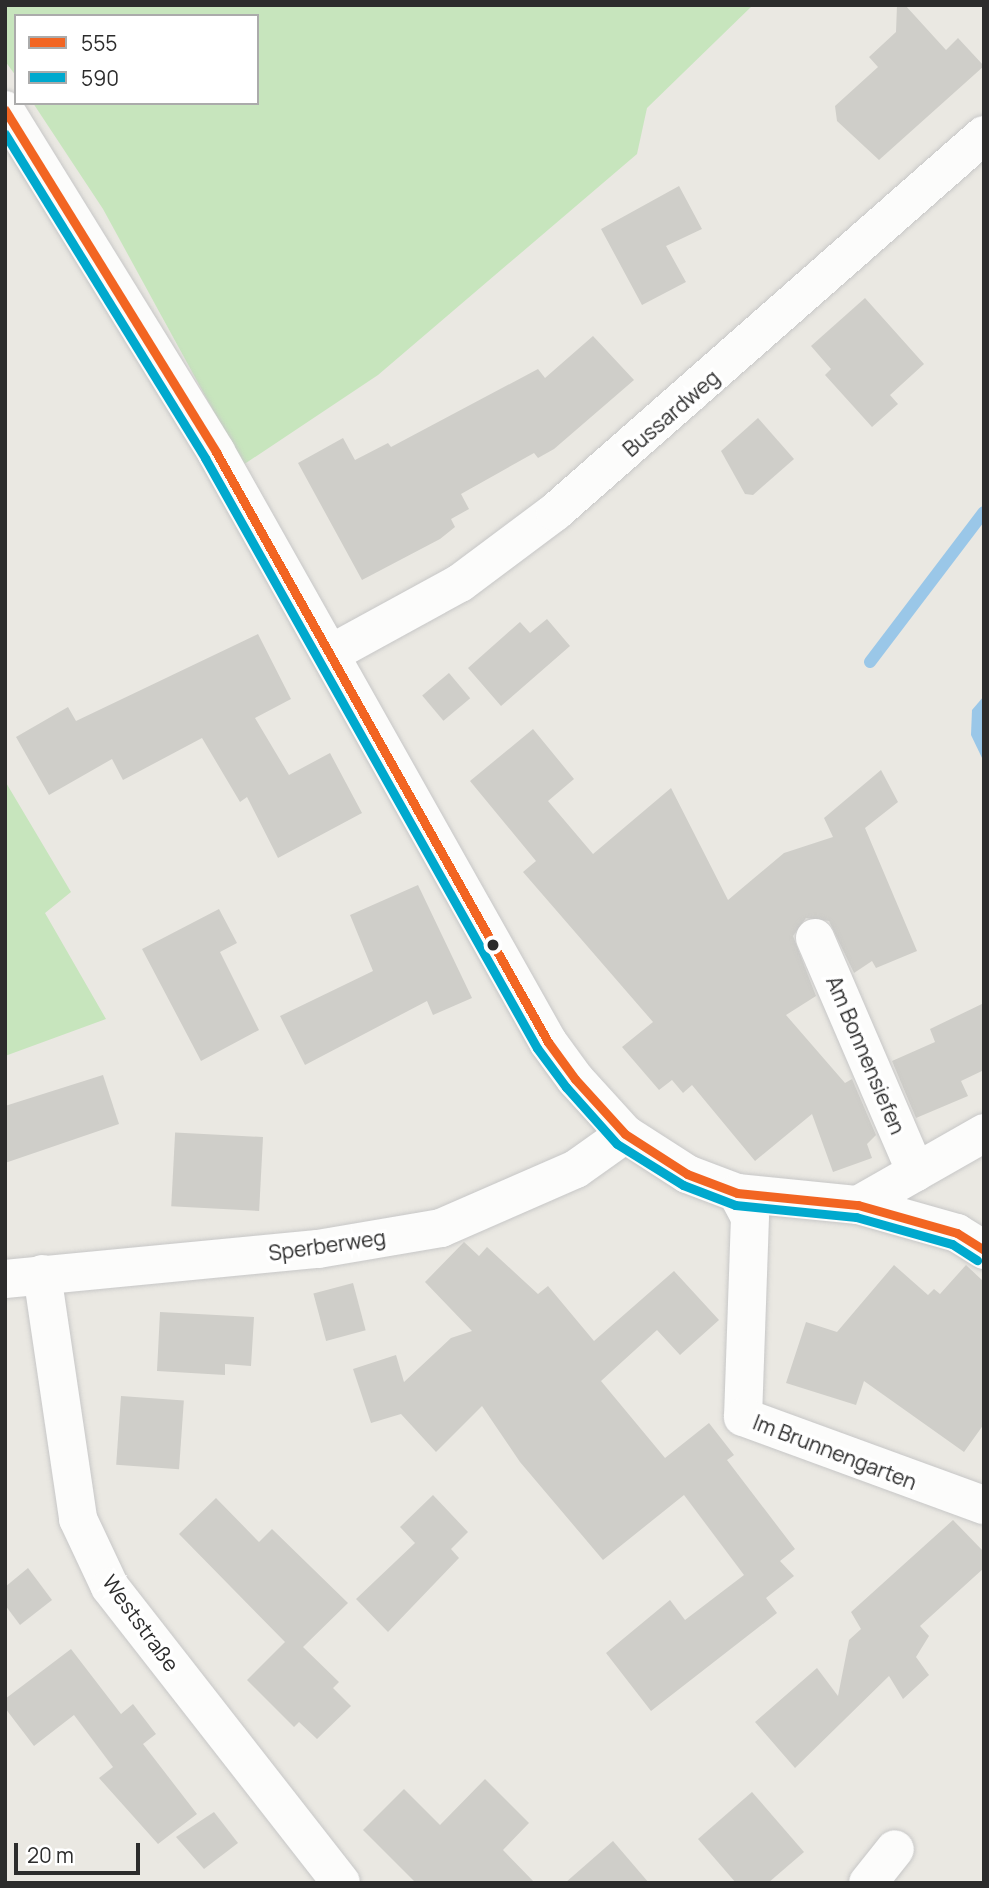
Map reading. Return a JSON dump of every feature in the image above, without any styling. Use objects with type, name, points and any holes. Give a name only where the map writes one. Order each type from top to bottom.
[{"type":"street","points":[[5,110],[216,452],[332,653],[548,1042],[625,1134],[687,1174],[737,1193],[858,1205],[957,1233],[984,1251]]},
{"type":"street","name":"Bussardweg","points":[[332,653],[460,583],[555,512],[772,326],[983,134]]},
{"type":"street","name":"Am Bonnensiefen","points":[[816,937],[916,1172]]},
{"type":"street","points":[[858,1205],[984,1133]]},
{"type":"street","name":"Sperberweg","points":[[23,1277],[318,1249],[441,1228],[576,1169],[625,1134]]},
{"type":"street","name":"Im Brunnengarten","points":[[737,1193],[750,1217],[743,1417],[984,1505]]},
{"type":"street","name":"Weststraße","points":[[23,1277],[79,1519],[110,1587],[341,1883]]},
{"type":"street","points":[[868,1883],[895,1849]]},
{"type":"green space","points":[[5,5],[753,5],[647,108],[637,154],[378,375],[243,465],[103,209],[34,105],[259,105],[259,14],[14,14],[14,73],[5,61]]},
{"type":"green space","points":[[5,781],[71,892],[45,913],[106,1019],[5,1056]]},
{"type":"water","points":[[984,696],[983,760],[971,735],[972,710]]},
{"type":"building","points":[[897,5],[905,5],[946,50],[958,38],[984,66],[879,160],[837,121],[835,106],[878,67],[869,57],[896,32]]},
{"type":"building","points":[[679,186],[702,229],[666,246],[686,282],[642,305],[601,229]]},
{"type":"building","points":[[865,298],[924,364],[890,395],[898,404],[872,427],[825,375],[831,369],[811,346]]},
{"type":"building","points":[[593,336],[634,380],[554,449],[538,458],[534,453],[461,494],[469,509],[451,519],[455,527],[440,539],[362,580],[298,463],[343,438],[355,460],[388,443],[391,447],[538,369],[545,378]]},
{"type":"building","points":[[758,418],[794,459],[753,495],[745,494],[721,451]]},
{"type":"building","points":[[547,619],[570,646],[501,706],[468,668],[520,622],[530,633]]},
{"type":"building","points":[[258,634],[291,699],[255,718],[289,775],[330,753],[362,813],[278,858],[247,797],[240,802],[202,738],[123,780],[112,759],[49,795],[16,737],[68,707],[76,721]]},
{"type":"building","points":[[449,673],[470,698],[443,721],[422,695]]},
{"type":"building","points":[[533,729],[574,779],[548,801],[593,854],[671,788],[728,900],[784,853],[833,837],[824,818],[881,770],[898,802],[865,828],[917,951],[876,968],[872,961],[854,973],[829,921],[806,918],[793,936],[816,996],[786,1015],[845,1083],[852,1079],[876,1135],[867,1144],[872,1158],[833,1172],[812,1114],[755,1161],[692,1085],[683,1093],[672,1080],[659,1090],[622,1047],[653,1022],[523,872],[536,861],[470,781]]},
{"type":"building","points":[[418,885],[472,998],[433,1015],[427,1001],[305,1065],[280,1016],[373,971],[350,915]]},
{"type":"building","points":[[219,909],[237,943],[220,952],[259,1030],[201,1061],[142,949]]},
{"type":"building","points":[[984,1003],[984,1070],[961,1081],[968,1096],[916,1118],[892,1061],[935,1042],[930,1029]]},
{"type":"building","points":[[103,1075],[119,1124],[5,1163],[5,1106]]},
{"type":"building","points":[[175,1132],[263,1137],[259,1211],[171,1206]]},
{"type":"building","points":[[464,1242],[479,1256],[487,1247],[538,1294],[548,1286],[594,1341],[674,1271],[719,1320],[680,1355],[657,1330],[601,1381],[665,1458],[709,1423],[734,1455],[727,1460],[795,1549],[780,1561],[794,1576],[766,1598],[777,1613],[651,1711],[606,1653],[670,1600],[685,1620],[744,1575],[684,1495],[603,1560],[520,1462],[482,1406],[436,1452],[401,1414],[371,1423],[353,1369],[396,1355],[404,1382],[451,1338],[472,1331],[425,1282]]},
{"type":"building","points":[[894,1265],[928,1295],[934,1289],[940,1294],[966,1265],[984,1282],[984,1424],[964,1452],[864,1381],[856,1405],[786,1383],[806,1322],[837,1332]]},
{"type":"building","points":[[353,1283],[366,1330],[326,1341],[313,1294]]},
{"type":"building","points":[[160,1312],[254,1317],[251,1366],[225,1364],[225,1375],[157,1371]]},
{"type":"building","points":[[121,1396],[184,1400],[179,1469],[116,1465]]},
{"type":"building","points":[[433,1495],[468,1532],[451,1549],[459,1558],[388,1632],[356,1599],[415,1543],[400,1527]]},
{"type":"building","points":[[216,1498],[259,1542],[272,1529],[348,1603],[303,1647],[339,1682],[333,1688],[351,1706],[317,1739],[299,1722],[294,1727],[247,1680],[285,1642],[179,1534]]},
{"type":"building","points":[[953,1520],[984,1552],[984,1568],[920,1626],[929,1636],[916,1657],[929,1675],[903,1699],[889,1676],[795,1768],[755,1722],[817,1668],[838,1696],[849,1640],[861,1629],[851,1612]]},
{"type":"building","points":[[28,1568],[52,1600],[20,1625],[5,1605],[5,1587]]},
{"type":"building","points":[[71,1649],[121,1714],[133,1704],[156,1734],[143,1744],[197,1814],[158,1844],[99,1778],[113,1767],[74,1715],[34,1746],[5,1708],[5,1699]]},
{"type":"building","points":[[485,1779],[529,1823],[503,1850],[535,1883],[416,1883],[363,1830],[404,1789],[440,1825]]},
{"type":"building","points":[[752,1792],[804,1852],[768,1883],[736,1883],[698,1839]]},
{"type":"building","points":[[214,1812],[238,1843],[204,1869],[176,1837]]},
{"type":"building","points":[[613,1841],[649,1883],[565,1883]]},
{"type":"waterway","points":[[870,662],[984,512]]},
{"type":"transit line","name":"555","points":[[5,110],[216,452],[548,1042],[575,1079],[625,1134],[687,1174],[737,1193],[858,1205],[957,1233],[984,1250]]},
{"type":"transit line","name":"590","points":[[5,134],[205,458],[537,1048],[566,1087],[617,1144],[683,1185],[735,1205],[856,1217],[952,1244],[977,1260]]}]
